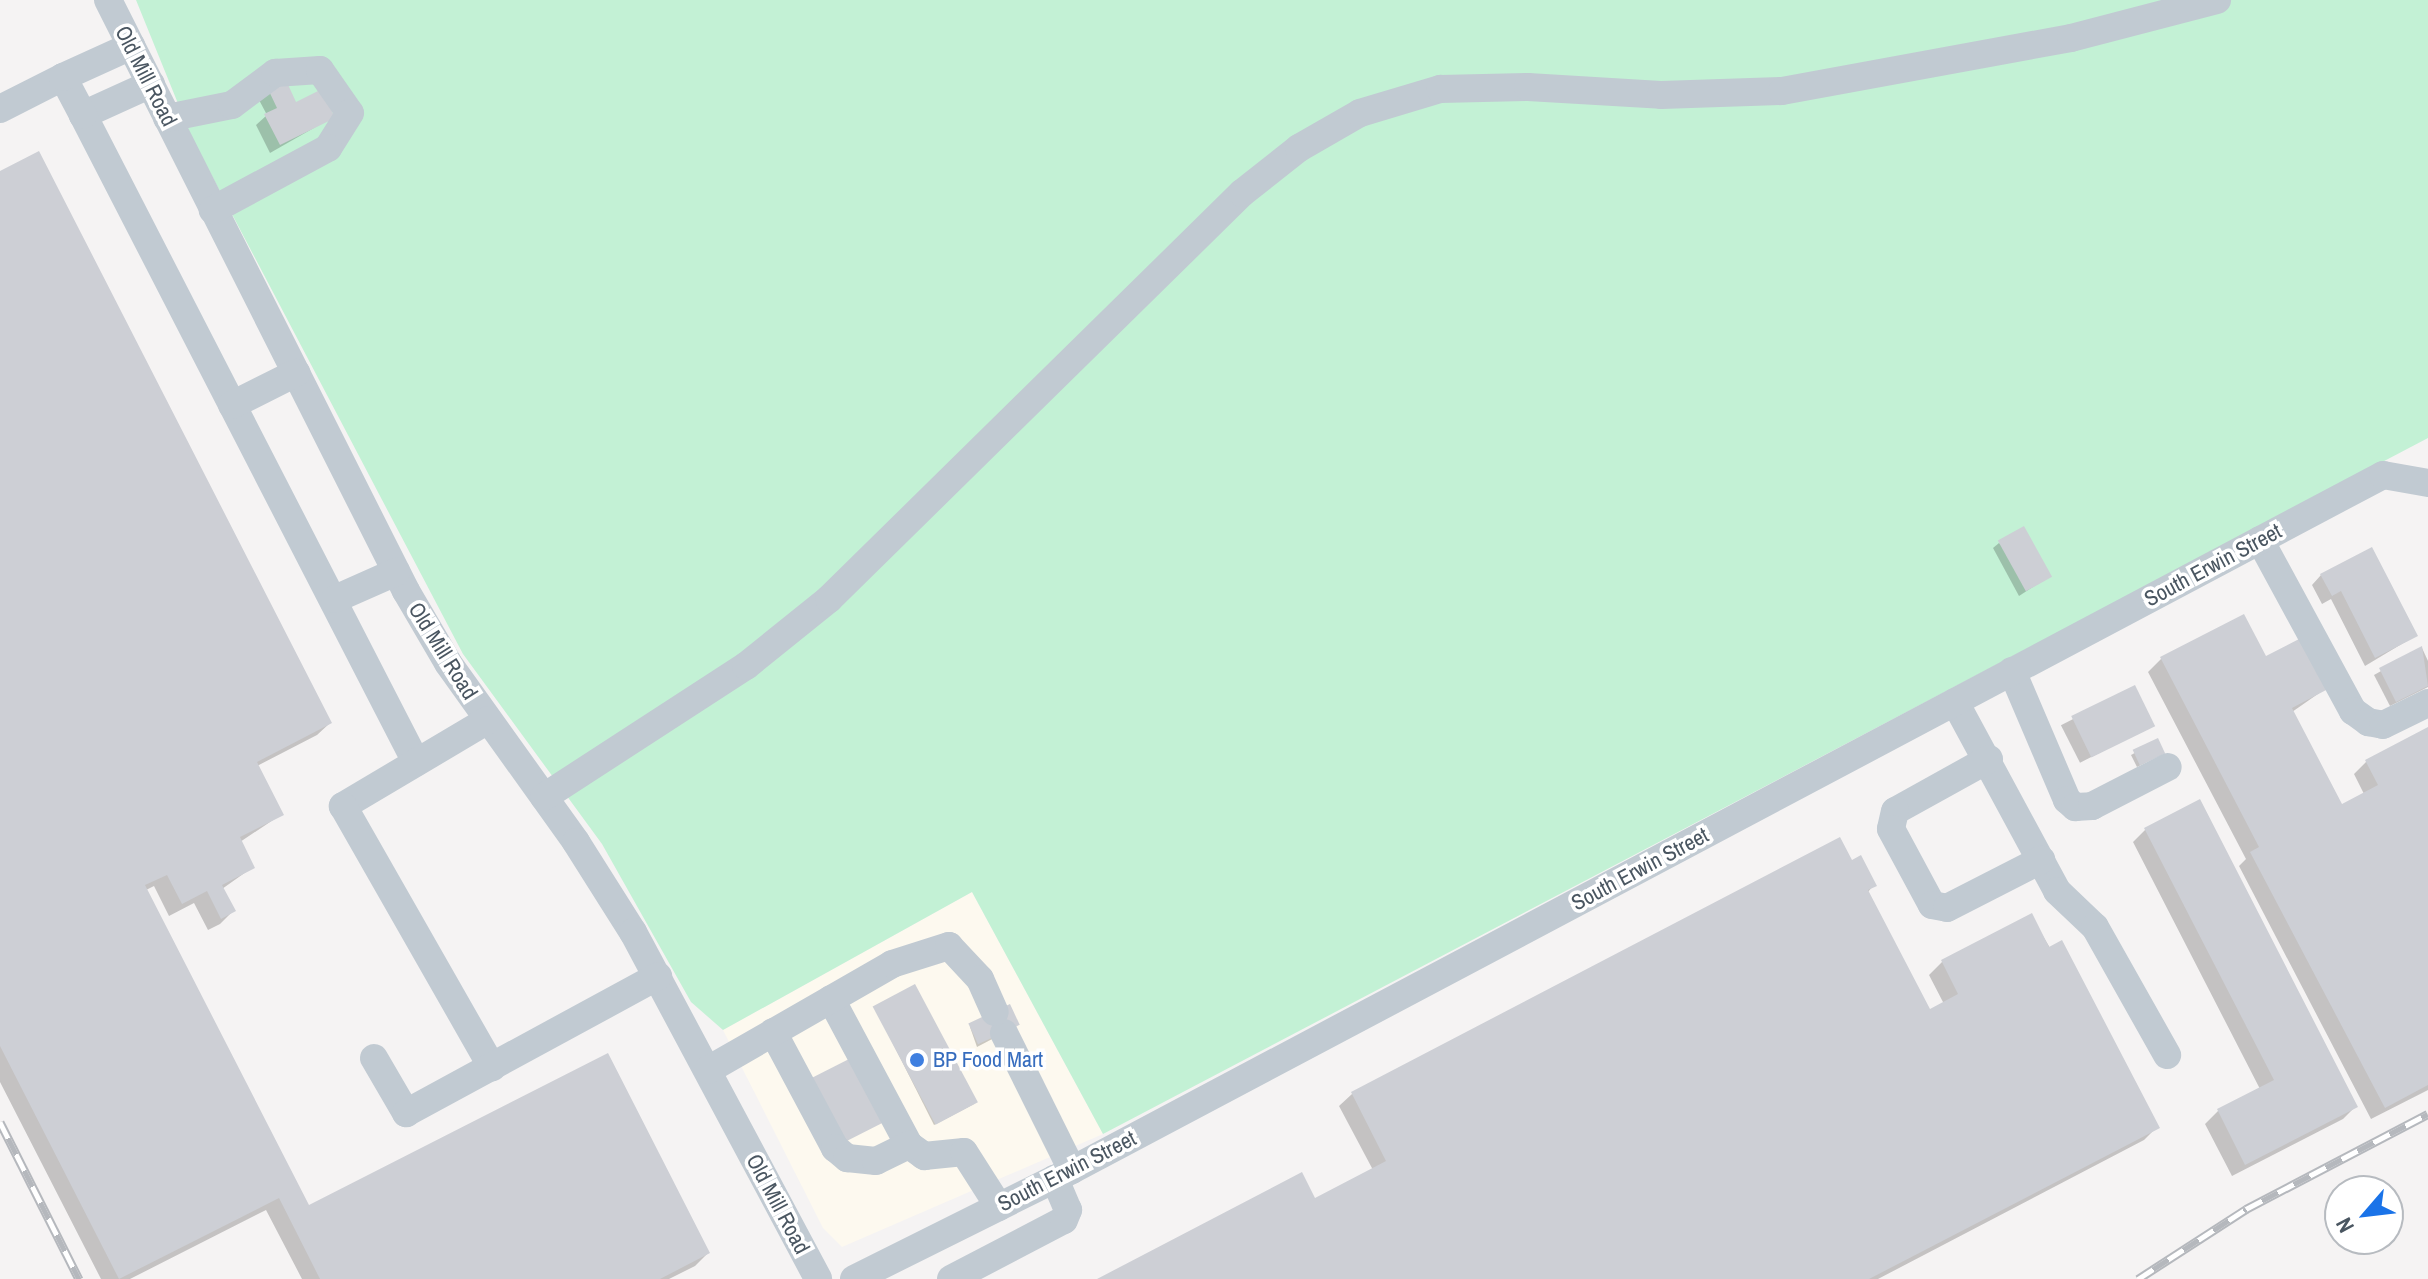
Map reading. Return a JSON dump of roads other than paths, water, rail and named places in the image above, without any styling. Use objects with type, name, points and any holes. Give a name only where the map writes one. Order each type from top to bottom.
[{"type":"street","name":"Old Mill Road","points":[[108,0],[396,572],[488,720],[544,797],[658,976],[818,1279]]},
{"type":"street","points":[[544,797],[746,666],[829,599],[1242,193],[1299,148],[1360,113],[1440,89],[1528,87],[1661,95],[1782,91],[2071,38],[2217,0]]},
{"type":"street","points":[[0,109],[131,46]]},
{"type":"street","points":[[167,118],[232,105],[275,73],[320,70],[350,113],[328,148],[213,210]]},
{"type":"street","points":[[63,77],[335,599],[416,762]]},
{"type":"street","points":[[83,115],[151,84]]},
{"type":"street","points":[[232,405],[296,373]]},
{"type":"street","name":"South Erwin Street","points":[[874,1275],[2383,475],[2428,483]]},
{"type":"street","points":[[2260,540],[2353,711],[2368,722],[2383,725],[2428,703]]},
{"type":"street","points":[[335,599],[396,572]]},
{"type":"street","points":[[2012,671],[2067,800],[2075,807],[2092,806],[2168,767]]},
{"type":"street","points":[[1955,702],[1989,759],[2057,891],[2095,927],[2167,1055]]},
{"type":"street","points":[[488,720],[343,806],[492,1067]]},
{"type":"street","points":[[1989,759],[1895,811],[1891,829],[1932,905],[1947,908],[2041,860]]},
{"type":"street","points":[[708,1070],[892,964],[949,946],[980,979],[1000,1022],[1064,1175],[1068,1210],[1064,1220],[951,1279]]},
{"type":"street","points":[[374,1058],[406,1113],[658,976]]},
{"type":"street","points":[[831,999],[909,1145],[924,1156],[964,1152],[999,1207]]},
{"type":"street","points":[[773,1032],[835,1148],[847,1158],[860,1164],[876,1161],[909,1145]]},
{"type":"railway","points":[[2138,1279],[2246,1209],[2428,1114]]},
{"type":"railway","points":[[0,1122],[79,1279]]},
{"type":"place","name":"BP Food Mart","points":[[917,1060]]}]
